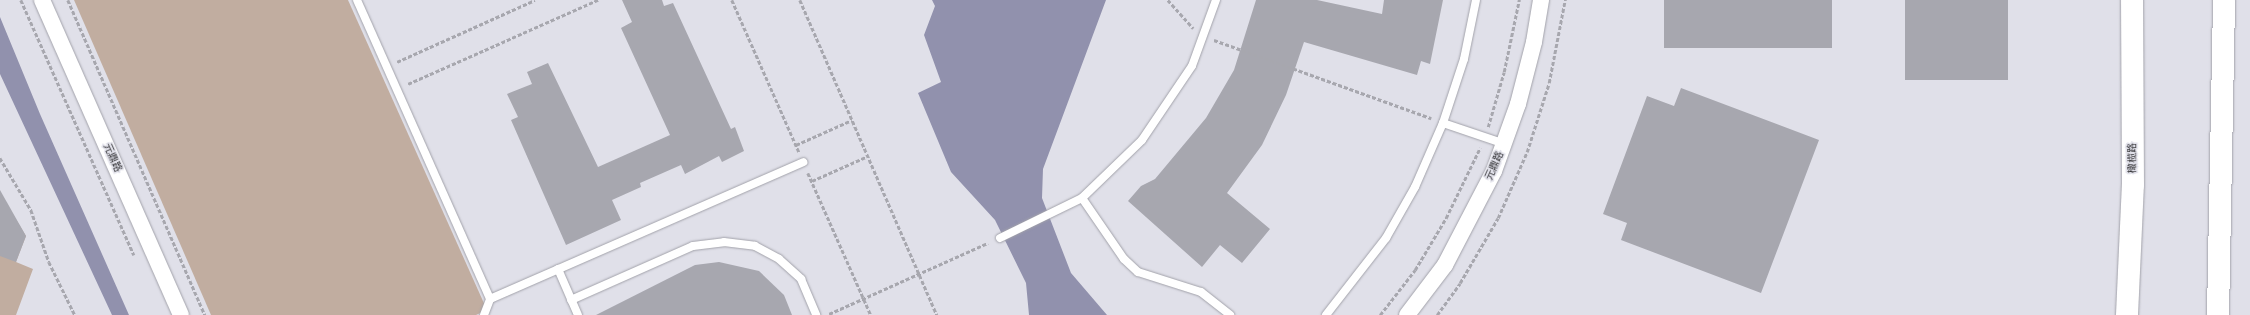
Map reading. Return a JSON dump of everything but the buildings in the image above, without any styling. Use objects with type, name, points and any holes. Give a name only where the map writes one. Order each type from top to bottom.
[{"type":"main road","name":"橄榄路","points":[[2127,315],[2133,185],[2132,0]]},
{"type":"main road","points":[[2218,315],[2224,0]]},
{"type":"street","name":"元鼎路","points":[[42,0],[181,315]]},
{"type":"street","name":"元鼎路","points":[[1407,315],[1445,265],[1505,144],[1534,42],[1541,0]]},
{"type":"lane","points":[[357,0],[490,299],[484,315]]},
{"type":"lane","points":[[1000,238],[1055,213],[1082,198],[1142,140],[1192,66],[1204,37],[1216,0]]},
{"type":"lane","points":[[1326,315],[1386,238],[1415,187],[1443,123],[1464,59],[1476,0]]},
{"type":"lane","points":[[1443,123],[1505,144]]},
{"type":"lane","points":[[490,299],[803,162]]},
{"type":"lane","points":[[1082,198],[1124,259],[1138,272],[1201,292],[1230,315]]},
{"type":"lane","points":[[571,300],[693,246],[724,242],[755,246],[779,259],[801,279],[816,315]]},
{"type":"lane","points":[[558,270],[578,315]]},
{"type":"path","points":[[21,0],[135,258]]},
{"type":"path","points":[[68,0],[205,315]]},
{"type":"path","points":[[397,62],[535,0]]},
{"type":"path","points":[[407,84],[598,0]]},
{"type":"path","points":[[800,0],[937,315]]},
{"type":"path","points":[[1168,0],[1180,17],[1204,37],[1443,123]]},
{"type":"path","points":[[1380,315],[1415,270],[1446,218],[1484,138],[1504,72],[1519,0]]},
{"type":"path","points":[[394,55],[400,67]]},
{"type":"path","points":[[405,78],[410,91]]},
{"type":"path","points":[[796,145],[852,120]]},
{"type":"path","points":[[791,154],[798,151]]},
{"type":"path","points":[[812,181],[868,156]]},
{"type":"path","points":[[0,158],[31,210],[49,262],[75,315]]},
{"type":"path","points":[[827,315],[918,273],[1000,238]]},
{"type":"shaded area","points":[[74,0],[348,0],[487,310],[476,315],[211,315]]},
{"type":"shaded area","points":[[0,193],[26,236],[16,262],[33,269],[16,315],[0,315]]},
{"type":"water","points":[[932,0],[1106,0],[1043,169],[1042,198],[1071,273],[1107,315],[1029,315],[1026,283],[995,220],[951,172],[918,93],[941,82],[924,35],[935,6]]},
{"type":"water","points":[[0,17],[40,114],[129,315],[112,315],[0,74]]}]
